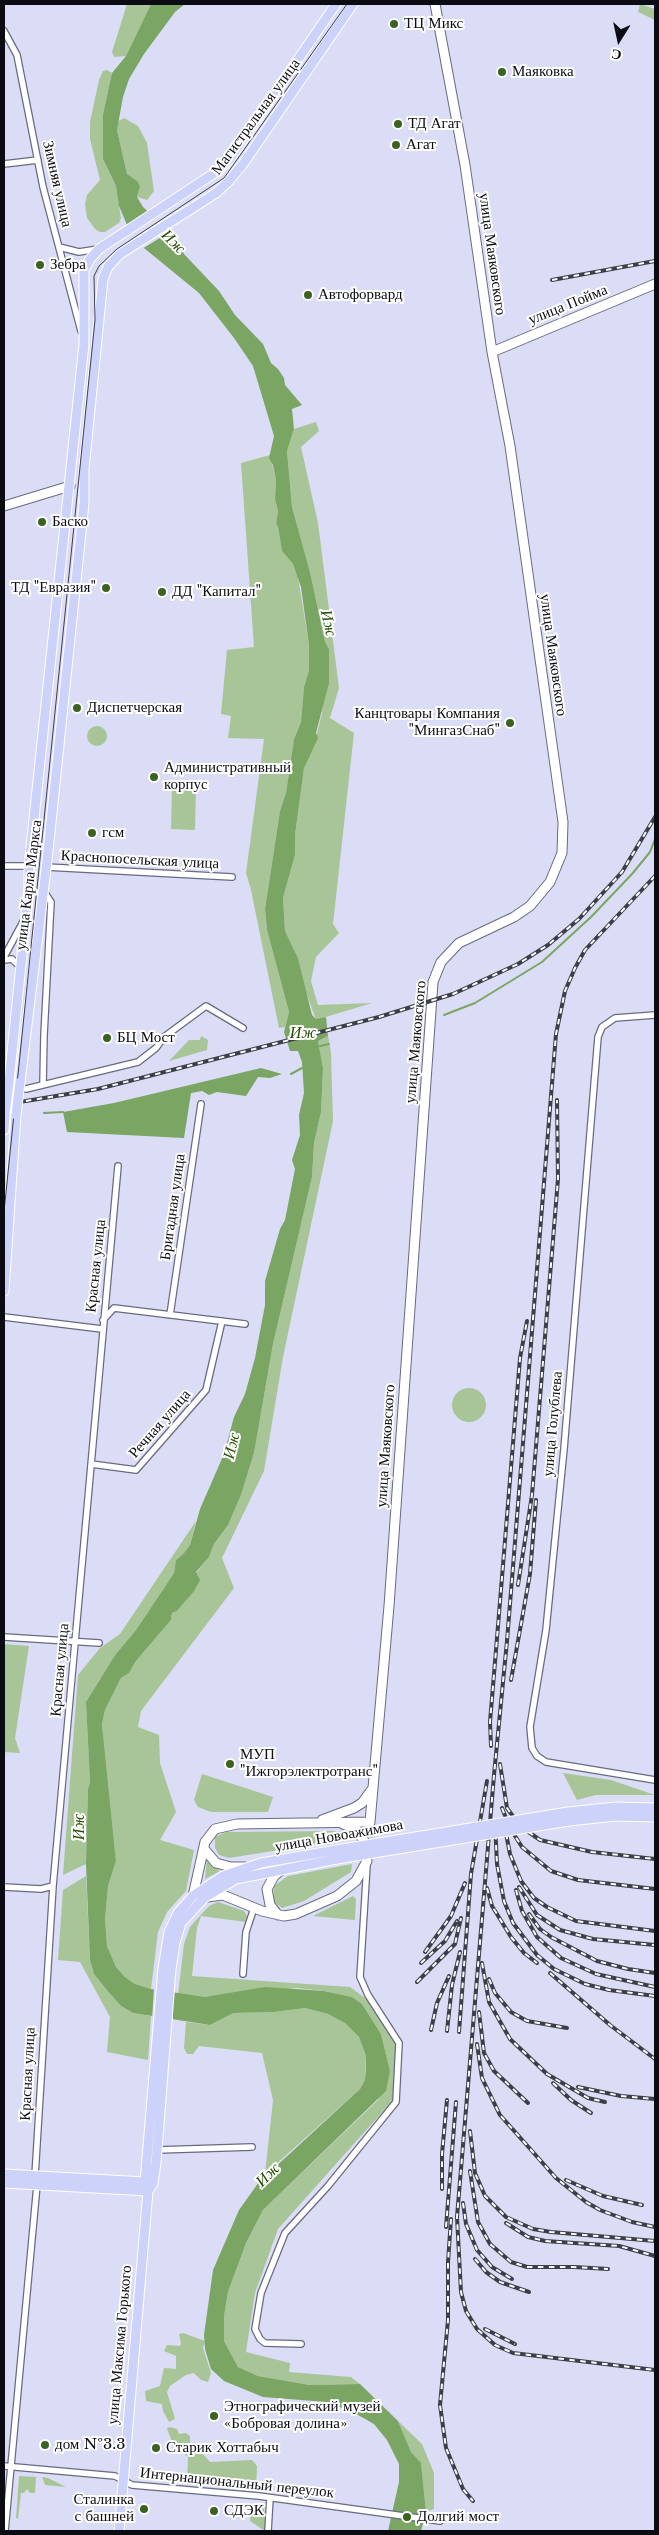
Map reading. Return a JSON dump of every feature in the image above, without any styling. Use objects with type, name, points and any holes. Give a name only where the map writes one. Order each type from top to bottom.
[{"type":"main road","name":"Магистральная улица","points":[[70,486],[84,344],[84,270],[90,258],[98,248],[209,178],[229,160],[336,4]]},
{"type":"main road","name":"Магистральная улица","points":[[83,483],[101,290],[108,267],[120,254],[216,194],[243,164],[353,4]]},
{"type":"main road","name":"улица Маяковского","points":[[338,1822],[370,1822],[390,1606],[433,982],[441,962],[459,943],[514,917],[540,896],[557,869],[562,853],[564,836],[564,822],[510,446],[492,352],[466,174],[435,4]]},
{"type":"main road","name":"улица Пойма","points":[[492,352],[655,284]]},
{"type":"main road","points":[[4,506],[83,483]]},
{"type":"main road","name":"улица Карла Маркса","points":[[4,1291],[16,1115],[23,1086],[42,889],[46,867],[84,503],[83,483]]},
{"type":"main road","name":"улица Карла Маркса","points":[[4,1130],[66,504],[70,486]]},
{"type":"main road","points":[[29,866],[46,867]]},
{"type":"main road","points":[[316,1822],[354,1808],[362,1803],[373,1788]]},
{"type":"main road","name":"улица Новоажимова","points":[[160,2047],[179,1928],[189,1913],[204,1898],[236,1879],[337,1854],[568,1812],[616,1807],[655,1808]]},
{"type":"main road","name":"улица Новоажимова","points":[[160,2047],[167,1940],[174,1919],[193,1896],[223,1876],[245,1867],[569,1822],[616,1816],[655,1817]]},
{"type":"main road","points":[[193,1896],[207,1837],[215,1829],[222,1826],[338,1822],[356,1830],[368,1847]]},
{"type":"main road","points":[[205,1850],[216,1863],[231,1867],[245,1867]]},
{"type":"main road","points":[[204,1898],[223,1894],[254,1908],[278,1915],[296,1914],[337,1896],[356,1881],[367,1861]]},
{"type":"main road","points":[[278,1915],[270,1905],[267,1889],[274,1876],[283,1868]]},
{"type":"main road","name":"улица Максима Горького","points":[[147,2187],[153,2184],[157,2150],[160,2047]]},
{"type":"main road","name":"улица Максима Горького","points":[[119,2531],[160,2047]]},
{"type":"main road","points":[[4,2174],[36,2180],[147,2187]]},
{"type":"main road","points":[[4,2184],[36,2180]]},
{"type":"street","name":"Зимняя улица","points":[[4,32],[17,55],[38,160],[84,344]]},
{"type":"street","points":[[4,164],[38,160]]},
{"type":"street","points":[[59,247],[79,252],[98,248]]},
{"type":"street","points":[[4,866],[29,866]]},
{"type":"street","name":"Краснопосельская улица","points":[[46,867],[232,878]]},
{"type":"street","points":[[42,889],[51,902],[43,1084]]},
{"type":"street","points":[[20,974],[19,965],[16,961],[4,958],[26,916]]},
{"type":"street","points":[[23,1086],[43,1084],[138,1062],[156,1048],[164,1037],[206,1006],[243,1028]]},
{"type":"street","name":"улица Голублева","points":[[655,1015],[615,1018],[602,1027],[598,1037],[563,1459],[546,1630],[530,1727],[532,1748],[537,1756],[546,1762],[655,1780]]},
{"type":"street","name":"Бригадная улица","points":[[170,1315],[201,1104]]},
{"type":"street","name":"Красная улица","points":[[5,2531],[33,2229],[53,1886],[118,1166]]},
{"type":"street","points":[[103,1320],[114,1308],[245,1324]]},
{"type":"street","points":[[4,1317],[102,1329]]},
{"type":"street","name":"Речная улица","points":[[91,1464],[136,1470],[206,1390],[222,1321]]},
{"type":"street","points":[[4,1637],[99,1643]]},
{"type":"street","points":[[301,2344],[265,2342],[256,2333],[261,2294],[271,2268],[285,2233],[328,2186],[396,2102],[399,2043],[368,1995],[360,1977],[367,1861]]},
{"type":"street","points":[[4,1887],[41,1889],[53,1886]]},
{"type":"street","points":[[243,1974],[246,1932],[254,1908]]},
{"type":"street","points":[[157,2150],[252,2147]]},
{"type":"street","name":"Интернациональный переулок","points":[[4,2466],[115,2476],[132,2484],[270,2498],[440,2521]]},
{"type":"street","points":[[268,2531],[270,2498]]},
{"type":"shaded area","points":[[127,4],[151,4],[126,56],[114,57],[112,52]]},
{"type":"shaded area","points":[[640,4],[655,9],[655,20],[638,12]]},
{"type":"shaded area","points":[[107,70],[112,73],[103,114],[103,159],[116,186],[121,218],[119,223],[105,232],[100,232],[95,229],[87,218],[85,204],[87,195],[100,180],[90,139],[90,122],[99,80],[103,71]]},
{"type":"shaded area","points":[[124,118],[138,126],[147,143],[154,191],[147,200],[137,197],[140,187],[127,174],[117,130],[117,122]]},
{"type":"shaded area","points":[[316,422],[319,431],[301,447],[318,523],[339,688],[330,718],[354,733],[333,924],[339,933],[316,957],[311,981],[318,1005],[372,1003],[316,1020],[306,992],[298,958],[285,931],[283,898],[295,855],[295,835],[304,768],[309,752],[314,746],[322,713],[329,649],[325,642],[310,572],[292,507],[287,451],[294,429]]},
{"type":"shaded area","points":[[270,455],[276,480],[275,499],[278,511],[276,524],[282,551],[293,564],[298,577],[309,645],[309,670],[304,687],[301,722],[294,739],[286,793],[280,811],[265,909],[267,930],[289,1012],[285,1027],[279,1028],[246,873],[264,739],[228,738],[231,716],[221,714],[227,650],[254,647],[241,463]]},
{"type":"shaded area","points":[[97,726],[104,729],[107,736],[104,743],[97,746],[90,743],[87,736],[90,729]]},
{"type":"shaded area","points":[[172,788],[196,788],[195,830],[171,829]]},
{"type":"shaded area","points":[[201,1036],[208,1040],[207,1050],[169,1061],[189,1040],[200,1040]]},
{"type":"shaded area","points":[[328,1036],[331,1053],[333,1121],[283,1357],[264,1471],[222,1558],[234,1588],[141,1711],[138,1727],[159,1735],[160,1763],[176,1812],[160,1840],[194,1850],[186,1891],[167,1912],[158,1932],[151,1989],[135,1984],[125,1977],[116,1967],[107,1946],[105,1919],[108,1886],[116,1861],[102,1724],[105,1710],[121,1678],[129,1673],[136,1661],[171,1620],[172,1613],[177,1611],[187,1599],[196,1573],[209,1557],[214,1544],[228,1525],[241,1495],[254,1453],[273,1344],[312,1177],[314,1143],[321,1112],[323,1069],[318,1041]]},
{"type":"shaded area","points":[[469,1388],[476,1389],[481,1393],[485,1398],[485,1412],[481,1417],[476,1421],[469,1422],[462,1421],[457,1417],[453,1412],[452,1405],[453,1398],[457,1393],[462,1389]]},
{"type":"shaded area","points":[[196,1521],[190,1545],[176,1560],[174,1573],[136,1630],[115,1655],[86,1702],[90,1782],[88,1789],[86,1864],[63,1875],[78,1675],[100,1648],[120,1634]]},
{"type":"shaded area","points":[[4,1644],[29,1646],[15,1738],[20,1753],[4,1752]]},
{"type":"shaded area","points":[[563,1773],[611,1780],[655,1795],[596,1795],[577,1800]]},
{"type":"shaded area","points":[[202,1774],[273,1797],[268,1812],[211,1812],[198,1807],[194,1800]]},
{"type":"shaded area","points":[[226,1832],[345,1832],[353,1838],[229,1858],[219,1855],[215,1848],[215,1837]]},
{"type":"shaded area","points":[[207,1859],[210,1865],[220,1871],[205,1879]]},
{"type":"shaded area","points":[[352,1864],[351,1872],[304,1901],[282,1908],[273,1901],[274,1886],[288,1876]]},
{"type":"shaded area","points":[[86,1876],[90,1960],[94,1974],[121,2006],[133,2013],[151,2016],[148,2060],[107,2052],[110,2017],[80,1962],[58,1960],[63,1890]]},
{"type":"shaded area","points":[[353,1896],[356,1899],[355,1920],[313,1916]]},
{"type":"shaded area","points":[[218,1902],[244,1911],[247,1916],[246,1922],[201,1916],[197,1928],[192,1976],[350,1987],[369,2001],[398,2043],[393,2100],[278,2229],[255,2293],[246,2352],[290,2363],[289,2372],[351,2377],[360,2384],[310,2385],[258,2376],[238,2367],[224,2341],[224,2316],[228,2292],[246,2243],[263,2210],[378,2100],[390,2071],[381,2034],[362,2004],[352,1997],[324,1991],[297,1988],[205,1997],[178,1995],[184,1944],[190,1927],[209,1906]]},
{"type":"shaded area","points":[[305,2008],[328,2014],[345,2023],[359,2037],[366,2056],[365,2080],[360,2089],[265,2174],[273,2100],[262,2053],[199,2046],[193,2054],[187,2054],[184,2048],[186,2022],[210,2025],[232,2013],[274,2012]]},
{"type":"shaded area","points":[[183,2333],[205,2341],[203,2348],[211,2373],[208,2382],[201,2380],[194,2373],[186,2375],[170,2386],[167,2392],[175,2419],[169,2422],[163,2411],[162,2404],[146,2401],[145,2391],[160,2386],[164,2368],[176,2369],[176,2356],[164,2351],[167,2345],[180,2346],[179,2334]]},
{"type":"shaded area","points":[[398,2421],[422,2444],[434,2473],[434,2509],[426,2512],[421,2464],[411,2452]]},
{"type":"shaded area","points":[[167,2428],[177,2429],[179,2434],[186,2433],[190,2436],[190,2449],[204,2455],[210,2462],[252,2460],[257,2466],[256,2488],[187,2481],[188,2457],[172,2442]]},
{"type":"shaded area","points":[[19,2476],[36,2477],[35,2493],[30,2493],[27,2489],[24,2493],[21,2493],[18,2519],[16,2518]]},
{"type":"shaded area","points":[[42,2477],[48,2478],[66,2487],[45,2485]]},
{"type":"shaded area","points":[[254,2505],[264,2509],[267,2524],[265,2531],[250,2521]]},
{"type":"water","name":"Иж","points":[[151,4],[185,4],[175,12],[144,54],[129,79],[123,97],[117,130],[127,174],[138,182],[140,187],[137,197],[143,207],[174,236],[184,254],[219,291],[235,315],[263,344],[271,363],[284,378],[285,385],[302,405],[292,409],[294,429],[287,451],[292,507],[310,572],[325,642],[329,649],[329,683],[316,733],[318,738],[304,768],[295,835],[295,855],[283,898],[285,931],[298,958],[312,1015],[316,1019],[326,1017],[328,1036],[318,1041],[323,1068],[321,1112],[314,1143],[312,1177],[273,1344],[254,1453],[241,1495],[228,1525],[214,1544],[209,1557],[196,1572],[200,1580],[194,1591],[177,1611],[172,1613],[171,1620],[136,1661],[129,1673],[121,1678],[105,1710],[102,1724],[116,1861],[108,1886],[105,1919],[107,1946],[116,1967],[135,1984],[151,1989],[205,1997],[265,1987],[324,1991],[352,1997],[362,2004],[381,2034],[390,2071],[386,2091],[263,2210],[246,2243],[228,2292],[224,2316],[224,2341],[238,2367],[258,2376],[310,2385],[360,2384],[398,2421],[411,2452],[421,2463],[426,2512],[421,2531],[388,2531],[399,2482],[399,2464],[387,2440],[374,2424],[351,2411],[327,2402],[263,2397],[224,2381],[211,2369],[205,2349],[204,2335],[213,2270],[239,2210],[259,2182],[360,2089],[365,2080],[366,2056],[359,2037],[345,2023],[328,2014],[305,2008],[274,2012],[233,2013],[210,2025],[133,2013],[121,2006],[94,1974],[90,1960],[86,1864],[88,1789],[90,1782],[86,1702],[115,1655],[136,1630],[174,1573],[176,1560],[190,1545],[200,1509],[224,1454],[234,1417],[245,1394],[255,1358],[265,1305],[265,1281],[280,1229],[285,1220],[295,1169],[292,1160],[300,1135],[299,1115],[304,1093],[302,1062],[298,1051],[290,1051],[284,1032],[289,1012],[267,930],[265,909],[280,811],[286,793],[294,739],[301,722],[304,687],[309,670],[309,645],[301,587],[293,564],[282,551],[276,524],[278,511],[275,499],[276,480],[273,465],[269,458],[274,436],[253,366],[199,293],[133,239],[119,206],[116,186],[103,159],[103,114],[112,73],[126,56]]},
{"type":"water","points":[[261,1068],[282,1074],[270,1078],[258,1077],[246,1096],[217,1092],[209,1095],[202,1091],[191,1093],[184,1138],[67,1132],[63,1112],[114,1103]]},
{"type":"pier","points":[[150,210],[171,231],[142,249],[131,240],[125,227]]},
{"type":"pier","points":[[154,1988],[174,1992],[172,2023],[152,2019]]},
{"type":"waterway","points":[[444,1015],[475,1003],[542,962],[591,917],[632,874],[650,852],[655,839]]},
{"type":"waterway","points":[[320,1046],[329,1044]]},
{"type":"waterway","points":[[291,1074],[302,1068]]},
{"type":"waterway","points":[[44,1113],[63,1112]]},
{"type":"tunnel","points":[[368,1851],[370,1822]]},
{"type":"tram line","points":[[4,1212],[95,320],[94,276],[99,266],[117,249],[224,178],[347,4]]},
{"type":"railway","points":[[552,280],[655,261]]},
{"type":"railway","points":[[4,1103],[98,1089],[379,1017],[453,994],[518,964],[548,945],[579,919],[622,872],[655,817]]},
{"type":"railway","points":[[655,876],[585,950],[565,991],[556,1034],[507,1641],[457,2217],[461,2292],[466,2311],[477,2329],[495,2345],[513,2353],[655,2370]]},
{"type":"railway","points":[[518,1585],[532,1495],[558,1179],[557,1100]]},
{"type":"railway","points":[[491,1746],[490,1722],[520,1358],[527,1321]]},
{"type":"railway","points":[[511,1680],[530,1574],[536,1500]]},
{"type":"railway","points":[[500,1764],[507,1808],[520,1826],[540,1840],[592,1852],[655,1859]]},
{"type":"railway","points":[[459,2032],[471,1874],[487,1781]]},
{"type":"railway","points":[[502,1808],[510,1828],[522,1847],[551,1871],[578,1880],[655,1889]]},
{"type":"railway","points":[[495,1823],[497,1864],[504,1901],[513,1923],[537,1955],[554,1969],[585,1984],[609,1990],[655,1996]]},
{"type":"railway","points":[[504,1823],[510,1854],[521,1881],[534,1898],[547,1907],[576,1921],[655,1931]]},
{"type":"railway","points":[[425,1952],[451,1916],[465,1883]]},
{"type":"railway","points":[[519,1887],[537,1915],[560,1930],[593,1939],[655,1945]]},
{"type":"railway","points":[[487,1888],[492,1906],[511,1937],[524,1953],[537,1963]]},
{"type":"railway","points":[[516,1890],[522,1911],[537,1937],[561,1958],[596,1974],[655,1987]]},
{"type":"railway","points":[[529,1914],[540,1929],[551,1937],[597,1961],[628,1969],[655,1973]]},
{"type":"railway","points":[[417,1982],[455,1944],[461,1918]]},
{"type":"railway","points":[[421,1963],[445,1941],[457,1921]]},
{"type":"railway","points":[[447,2031],[452,1985],[460,1952]]},
{"type":"railway","points":[[482,1963],[489,2002],[510,2039],[547,2074],[588,2098],[605,2102]]},
{"type":"railway","points":[[550,1973],[610,2025],[655,2059]]},
{"type":"railway","points":[[431,2030],[437,2003],[449,1976]]},
{"type":"railway","points":[[489,1979],[495,1993],[511,2012],[527,2021],[567,2028]]},
{"type":"railway","points":[[479,2012],[484,2053],[494,2071],[528,2103]]},
{"type":"railway","points":[[477,2044],[482,2078],[500,2115],[556,2178],[586,2202],[600,2210],[632,2222],[655,2227]]},
{"type":"railway","points":[[553,2083],[571,2100],[591,2113]]},
{"type":"railway","points":[[578,2087],[621,2096],[655,2099]]},
{"type":"railway","points":[[442,2189],[442,2154],[447,2100]]},
{"type":"railway","points":[[446,2227],[456,2102]]},
{"type":"railway","points":[[470,2131],[475,2173],[485,2196],[506,2217],[533,2229],[551,2232],[655,2241]]},
{"type":"railway","points":[[470,2171],[478,2222],[490,2244],[511,2262],[527,2267],[608,2269]]},
{"type":"railway","points":[[566,2180],[603,2196],[642,2205]]},
{"type":"railway","points":[[463,2203],[466,2224],[477,2250],[492,2267],[512,2279]]},
{"type":"railway","points":[[451,2219],[448,2262],[448,2320],[440,2405],[446,2448],[463,2489],[473,2501]]},
{"type":"railway","points":[[506,2223],[528,2237],[545,2241],[619,2246],[655,2256]]},
{"type":"railway","points":[[475,2259],[486,2272],[500,2282],[529,2292]]},
{"type":"railway","points":[[485,2329],[515,2344]]},
{"type":"place","name":"ТЦ Микс","points":[[394,24]]},
{"type":"place","name":"Маяковка","points":[[502,72]]},
{"type":"place","name":"ТД Агат","points":[[398,124]]},
{"type":"place","name":"Агат","points":[[396,145]]},
{"type":"place","name":"Зебра","points":[[40,265]]},
{"type":"place","name":"Автофорвард","points":[[308,295]]},
{"type":"place","name":"Баско","points":[[42,522]]},
{"type":"place","name":"ТД \"Евразия\"","points":[[106,588]]},
{"type":"place","name":"ДД \"Капитал\"","points":[[162,592]]},
{"type":"place","name":"Диспетчерская","points":[[77,708]]},
{"type":"place","name":"Канцтовары Компания \"МингазСнаб\"","points":[[510,723]]},
{"type":"place","name":"Административный корпус","points":[[154,777]]},
{"type":"place","name":"гсм","points":[[92,833]]},
{"type":"place","name":"БЦ Мост","points":[[107,1038]]},
{"type":"place","name":"МУП \"Ижгорэлектротранс\"","points":[[230,1764]]},
{"type":"place","name":"Этнографический музей «Бобровая долина»","points":[[214,2416]]},
{"type":"place","name":"дом №3.3","points":[[45,2445]]},
{"type":"place","name":"Старик Хоттабыч","points":[[156,2448]]},
{"type":"place","name":"Сталинка с башней","points":[[144,2509]]},
{"type":"place","name":"СДЭК","points":[[214,2511]]},
{"type":"place","name":"Долгий мост","points":[[407,2517]]}]
